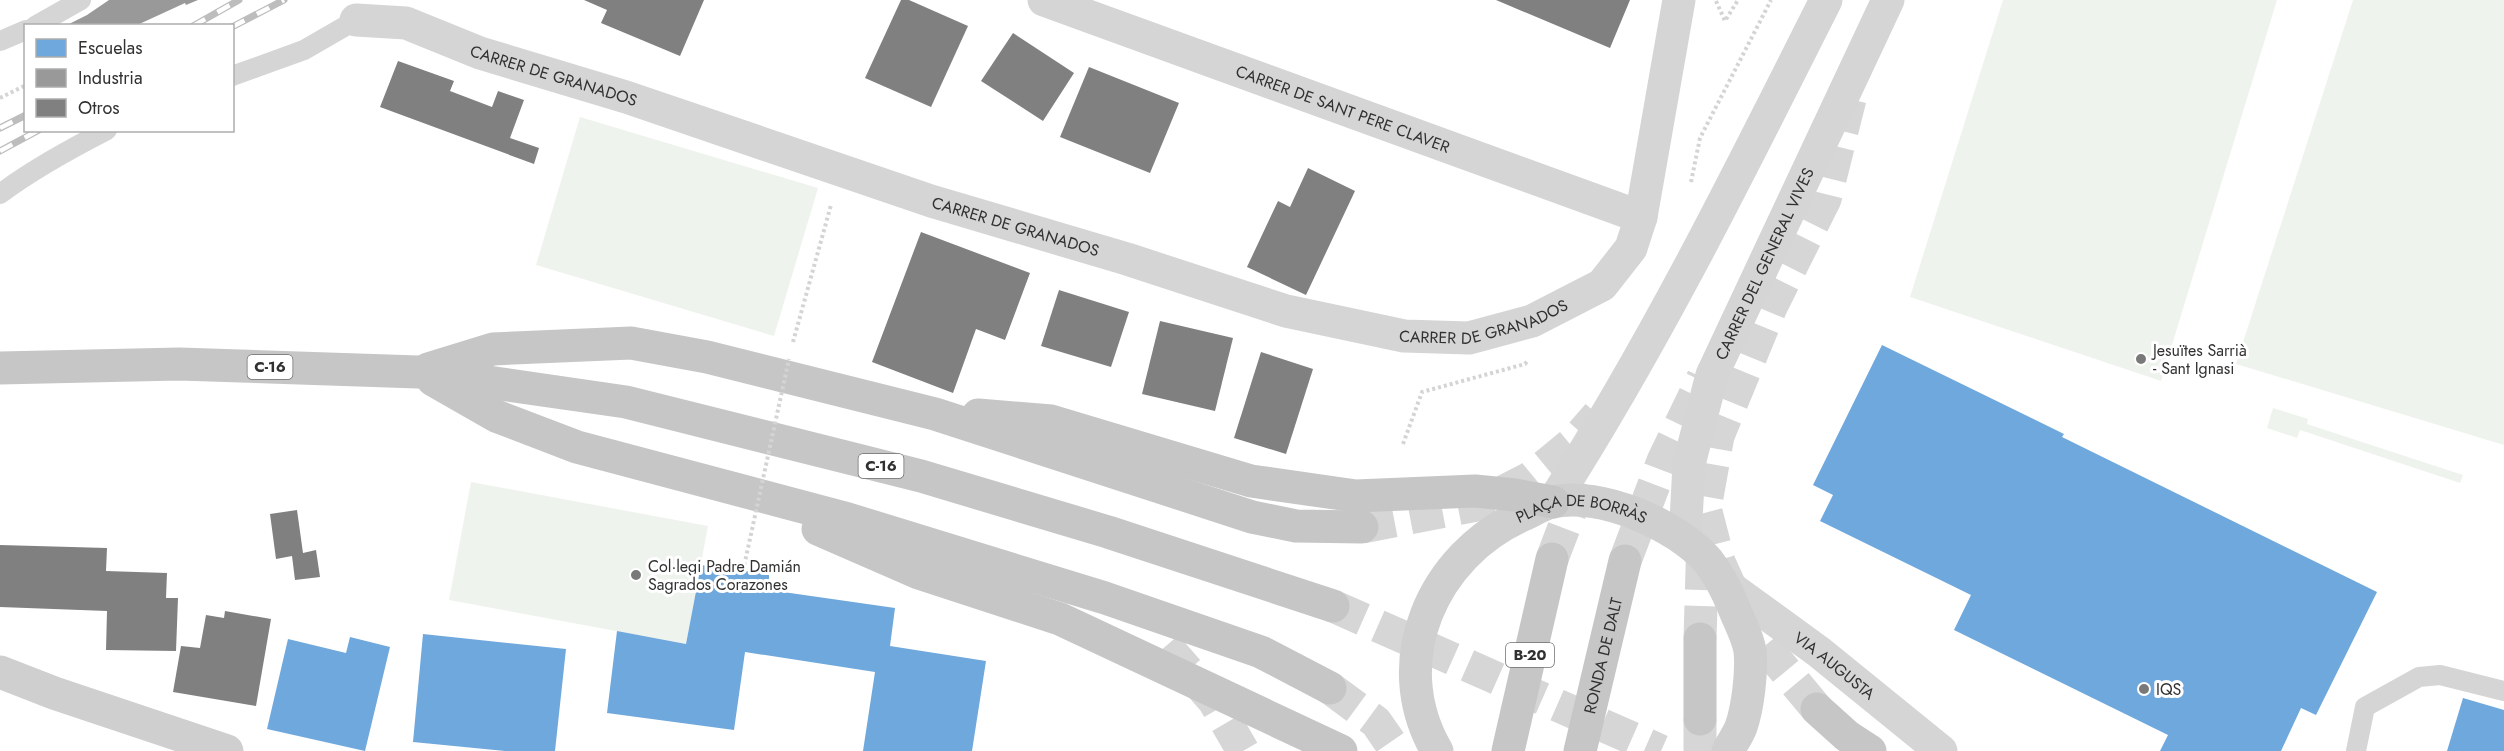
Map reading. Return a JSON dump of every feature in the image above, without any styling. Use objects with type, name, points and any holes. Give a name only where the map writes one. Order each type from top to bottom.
[{"type":"highway","points":[[418,372],[493,349],[630,343],[707,357],[935,414],[1252,517],[1296,526],[1362,527]]},
{"type":"highway","name":"C-16","points":[[0,368],[179,364],[418,372],[626,402],[921,476],[1108,532],[1333,606]]},
{"type":"highway","points":[[418,372],[496,416],[577,447],[848,519],[1105,598],[1261,652],[1330,688]]},
{"type":"highway","points":[[935,414],[990,415],[1051,421],[1251,481],[1356,496],[1475,491],[1553,502]]},
{"type":"highway","points":[[689,476],[919,573],[1060,620],[1115,643],[1341,751]]},
{"type":"highway","name":"B-20","points":[[1508,751],[1552,559]]},
{"type":"highway","name":"RONDA DE DALT","points":[[1580,751],[1625,561]]},
{"type":"highway","points":[[1105,598],[1140,623],[1166,646]]},
{"type":"highway","points":[[1700,639],[1700,719]]},
{"type":"highway","points":[[1817,709],[1847,736],[1870,751]]},
{"type":"main road","name":"PLAÇA DE BORRÀS","points":[[1437,751],[1419,711],[1415,674],[1419,637],[1431,601],[1451,570],[1477,543],[1506,523],[1553,502],[1584,501],[1617,507],[1652,520],[1685,540],[1707,560],[1724,583],[1750,649],[1750,678],[1741,727],[1728,751]]},
{"type":"main road","points":[[0,672],[54,693],[227,751]]},
{"type":"street","name":"CARRER DE SANT PERE CLAVER","points":[[1044,0],[1641,217]]},
{"type":"street","name":"CARRER DE GRANADOS","points":[[356,20],[406,23],[480,53],[626,97],[931,201],[1127,259],[1286,311],[1404,336],[1469,338],[1532,321],[1602,285],[1631,248],[1641,217],[1679,0]]},
{"type":"street","points":[[1553,502],[1605,420],[1691,267],[1826,0]]},
{"type":"street","name":"CARRER DEL GENERAL VIVES","points":[[1685,540],[1689,464],[1712,375],[1888,0]]},
{"type":"street","name":"VIA AUGUSTA","points":[[1724,583],[1819,652],[1941,751]]},
{"type":"lane","points":[[39,24],[81,0]]},
{"type":"lane","points":[[234,75],[304,50],[356,20]]},
{"type":"lane","points":[[0,41],[24,31]]},
{"type":"lane","points":[[0,194],[17,181],[103,132]]},
{"type":"lane","points":[[2356,751],[2365,707],[2419,677],[2440,675],[2504,691]]},
{"type":"path","points":[[1716,0],[1725,21],[1738,0]]},
{"type":"path","points":[[1689,191],[1700,138],[1771,0]]},
{"type":"path","points":[[0,98],[24,86]]},
{"type":"path","points":[[800,319],[832,201]]},
{"type":"path","points":[[1403,444],[1422,392],[1525,364],[1533,356]]},
{"type":"path","points":[[743,571],[789,359]]},
{"type":"shaded area","points":[[2003,0],[2277,0],[2161,381],[1910,297]]},
{"type":"shaded area","points":[[2353,0],[2504,0],[2504,445],[2236,364]]},
{"type":"shaded area","points":[[580,117],[818,188],[774,336],[536,265]]},
{"type":"shaded area","points":[[2273,408],[2308,419],[2307,424],[2463,475],[2460,483],[2300,430],[2297,438],[2267,428]]},
{"type":"shaded area","points":[[471,482],[708,526],[686,644],[449,600]]},
{"type":"building: Escuelas","points":[[1882,345],[2064,434],[2062,437],[2377,592],[2316,715],[2301,708],[2281,751],[2160,751],[2168,735],[1954,630],[1971,595],[1820,521],[1833,495],[1813,485]]},
{"type":"building: Escuelas","points":[[701,565],[769,574],[769,590],[895,608],[890,646],[986,661],[972,751],[863,751],[875,672],[745,652],[734,730],[607,713],[617,631],[686,644]]},
{"type":"building: Escuelas","points":[[423,634],[566,649],[555,751],[505,751],[413,742]]},
{"type":"building: Escuelas","points":[[350,637],[390,647],[365,751],[267,729],[288,639],[346,653]]},
{"type":"building: Escuelas","points":[[2463,698],[2504,710],[2504,751],[2447,751]]},
{"type":"building: Industria","points":[[109,0],[198,0],[186,5],[185,3],[139,24],[69,24]]},
{"type":"building: Otros","points":[[584,0],[704,0],[680,56],[601,23],[607,10]]},
{"type":"building: Otros","points":[[901,0],[909,0],[968,26],[931,107],[865,78]]},
{"type":"building: Otros","points":[[1496,0],[1630,0],[1610,48]]},
{"type":"building: Otros","points":[[1013,33],[1074,73],[1043,121],[981,81]]},
{"type":"building: Otros","points":[[398,61],[454,81],[450,91],[492,107],[498,91],[524,100],[510,138],[539,148],[534,164],[380,107]]},
{"type":"building: Otros","points":[[1089,67],[1179,103],[1150,173],[1060,137]]},
{"type":"building: Otros","points":[[1308,168],[1355,191],[1306,295],[1247,267],[1278,201],[1290,207]]},
{"type":"building: Otros","points":[[921,232],[1030,273],[1005,340],[976,329],[953,393],[872,362]]},
{"type":"building: Otros","points":[[1059,290],[1129,312],[1111,367],[1041,346]]},
{"type":"building: Otros","points":[[1160,321],[1233,338],[1215,411],[1142,394]]},
{"type":"building: Otros","points":[[1261,352],[1313,369],[1286,454],[1234,438]]},
{"type":"building: Otros","points":[[297,510],[303,553],[316,550],[320,577],[295,580],[292,556],[276,559],[270,514]]},
{"type":"building: Otros","points":[[0,545],[107,548],[106,571],[167,573],[166,598],[178,598],[176,651],[106,650],[107,611],[0,607]]},
{"type":"building: Otros","points":[[225,611],[271,619],[256,706],[173,692],[181,646],[200,648],[206,615],[224,618]]},
{"type":"tunnel","points":[[1817,709],[1758,638],[1737,602],[1719,562],[1705,508],[1718,436],[1771,307],[1825,199],[1850,99]]},
{"type":"tunnel","points":[[1625,561],[1663,461],[1703,378]]},
{"type":"tunnel","points":[[1362,527],[1477,505],[1530,478],[1575,441],[1598,415]]},
{"type":"tunnel","points":[[1552,559],[1584,475]]},
{"type":"tunnel","points":[[1700,639],[1703,536]]},
{"type":"tunnel","points":[[1333,606],[1661,751]]},
{"type":"tunnel","points":[[1166,646],[1214,701],[1243,751]]},
{"type":"tunnel","points":[[1330,688],[1376,722],[1396,751]]},
{"type":"tunnel","points":[[1700,719],[1700,751]]},
{"type":"railway","points":[[197,24],[239,0]]},
{"type":"railway","points":[[234,26],[284,0]]},
{"type":"railway","points":[[0,128],[24,116]]},
{"type":"railway","points":[[0,151],[35,132]]},
{"type":"place","name":"Jesuïtes Sarrià - Sant Ignasi","points":[[2141,359]]},
{"type":"place","name":"Col·legi Padre Damián Sagrados Corazones","points":[[636,575]]},
{"type":"place","name":"IQS","points":[[2144,689]]}]
